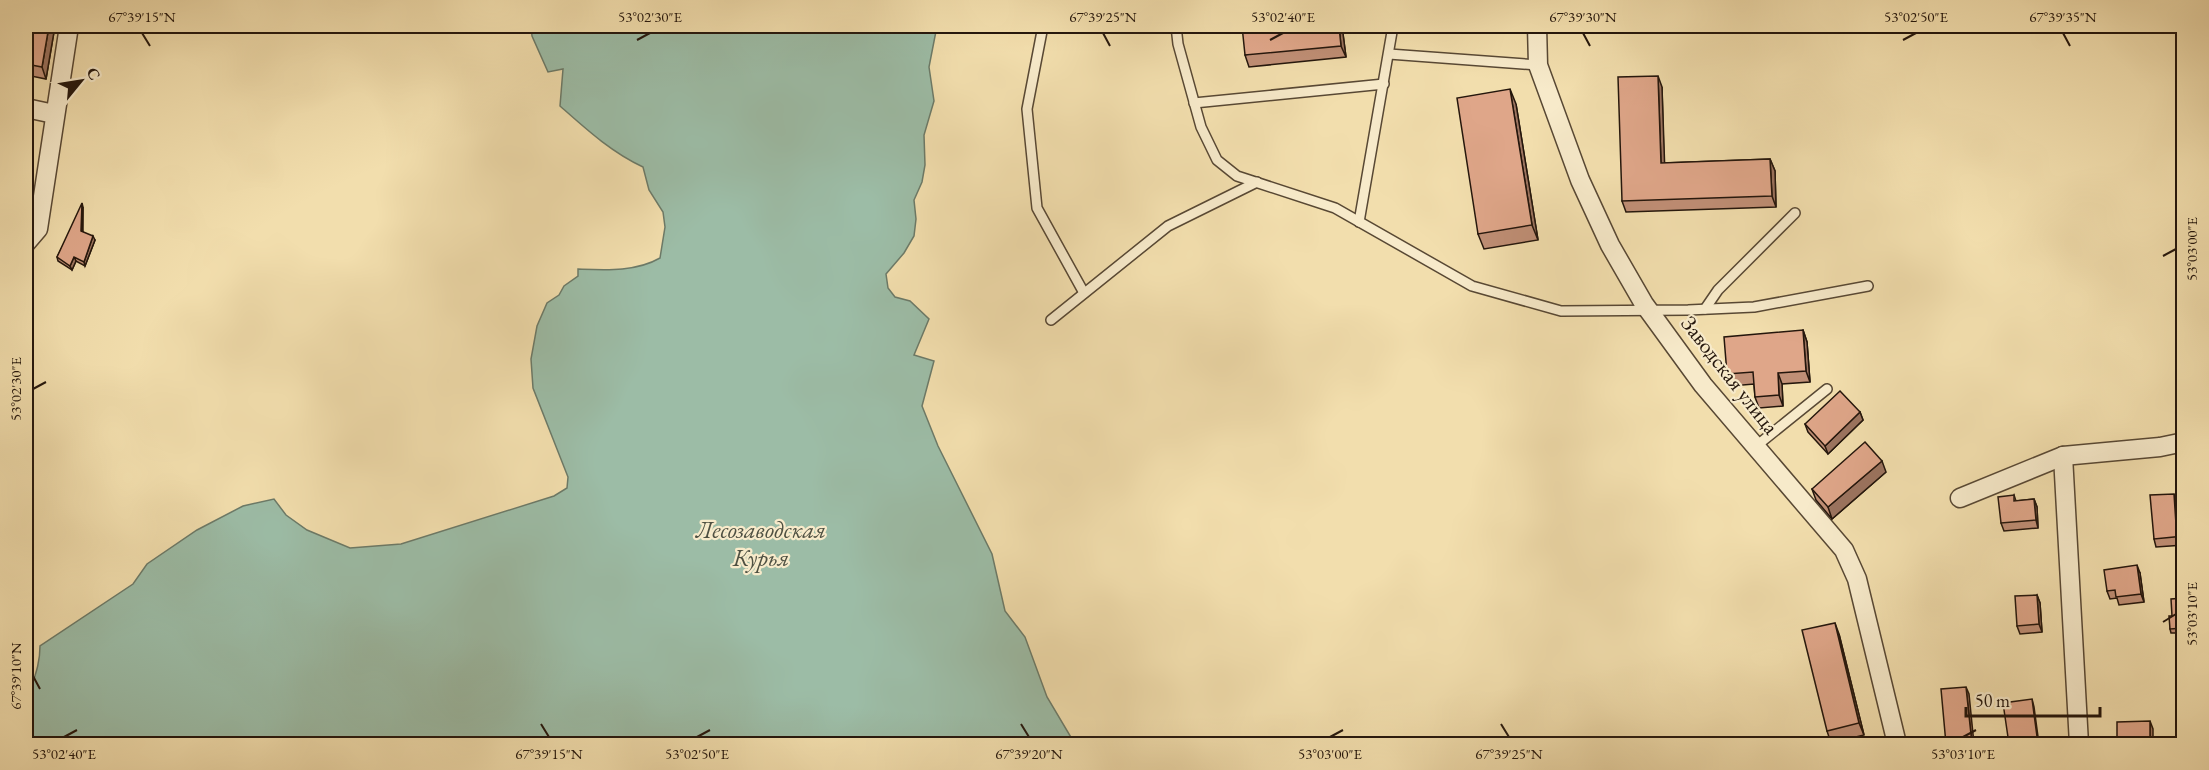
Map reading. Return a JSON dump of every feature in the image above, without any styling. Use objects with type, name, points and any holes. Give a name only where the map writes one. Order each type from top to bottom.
[{"type":"street","points":[[26,243],[38,230],[69,26]]},
{"type":"street","name":"Заводская улица","points":[[1537,26],[1538,65],[1580,180],[1610,245],[1648,309],[1704,385],[1844,550],[1857,579],[1897,744]]},
{"type":"street","points":[[26,108],[54,114]]},
{"type":"street","points":[[1960,498],[2063,456],[2160,447],[2184,442]]},
{"type":"street","points":[[2063,456],[2079,744]]},
{"type":"lane","points":[[1043,26],[1026,109],[1037,208],[1084,293]]},
{"type":"lane","points":[[1176,26],[1178,44],[1201,127],[1217,160],[1237,176],[1335,208],[1472,286],[1561,311],[1754,307],[1868,286]]},
{"type":"lane","points":[[1359,222],[1393,26]]},
{"type":"lane","points":[[1389,54],[1538,65]]},
{"type":"lane","points":[[1194,103],[1384,84]]},
{"type":"lane","points":[[1051,320],[1168,226],[1257,182]]},
{"type":"lane","points":[[1705,309],[1718,290],[1795,213]]},
{"type":"lane","points":[[1755,447],[1827,388]]},
{"type":"water","name":"Лесозаводская Курья","points":[[531,26],[937,26],[929,67],[934,101],[924,135],[925,165],[922,182],[914,200],[916,219],[914,236],[904,253],[886,274],[888,288],[895,297],[910,301],[929,319],[914,355],[934,361],[922,406],[938,446],[992,554],[1005,611],[1025,637],[1047,697],[1075,744],[26,744],[27,709],[40,646],[133,584],[147,564],[197,530],[243,506],[274,499],[286,515],[307,530],[350,548],[401,544],[554,496],[567,488],[568,477],[533,388],[531,359],[537,326],[547,303],[559,295],[564,286],[578,276],[578,269],[631,268],[660,258],[665,227],[663,212],[649,190],[643,167],[610,147],[560,106],[563,69],[548,72],[532,36]]},
{"type":"building","points":[[26,26],[49,26],[42,67],[26,64]]},
{"type":"building","points":[[1242,26],[1339,26],[1341,46],[1245,55]]},
{"type":"building","points":[[1658,76],[1661,163],[1770,159],[1772,196],[1622,201],[1618,77]]},
{"type":"building","points":[[1510,89],[1532,225],[1478,234],[1457,98]]},
{"type":"building","points":[[82,203],[81,231],[93,236],[84,262],[74,257],[70,266],[57,257]]},
{"type":"building","points":[[1803,330],[1806,371],[1778,373],[1779,395],[1755,397],[1753,372],[1727,374],[1724,337]]},
{"type":"building","points":[[1840,391],[1860,412],[1825,446],[1805,424]]},
{"type":"building","points":[[1865,442],[1882,461],[1828,507],[1812,489]]},
{"type":"building","points":[[2174,494],[2176,524],[2184,523],[2184,536],[2154,539],[2150,495]]},
{"type":"building","points":[[2014,495],[2014,501],[2034,499],[2036,520],[2001,523],[1998,497]]},
{"type":"building","points":[[2137,565],[2141,594],[2116,597],[2115,590],[2107,591],[2104,570]]},
{"type":"building","points":[[2037,595],[2039,624],[2017,626],[2015,596]]},
{"type":"building","points":[[2184,598],[2184,628],[2170,629],[2171,599]]},
{"type":"building","points":[[1835,623],[1859,723],[1827,731],[1802,630]]},
{"type":"building","points":[[1966,687],[1972,744],[1946,744],[1941,689]]},
{"type":"building","points":[[2032,699],[2038,744],[2009,744],[2003,703]]},
{"type":"building","points":[[2150,721],[2150,744],[2117,744],[2117,722]]}]
